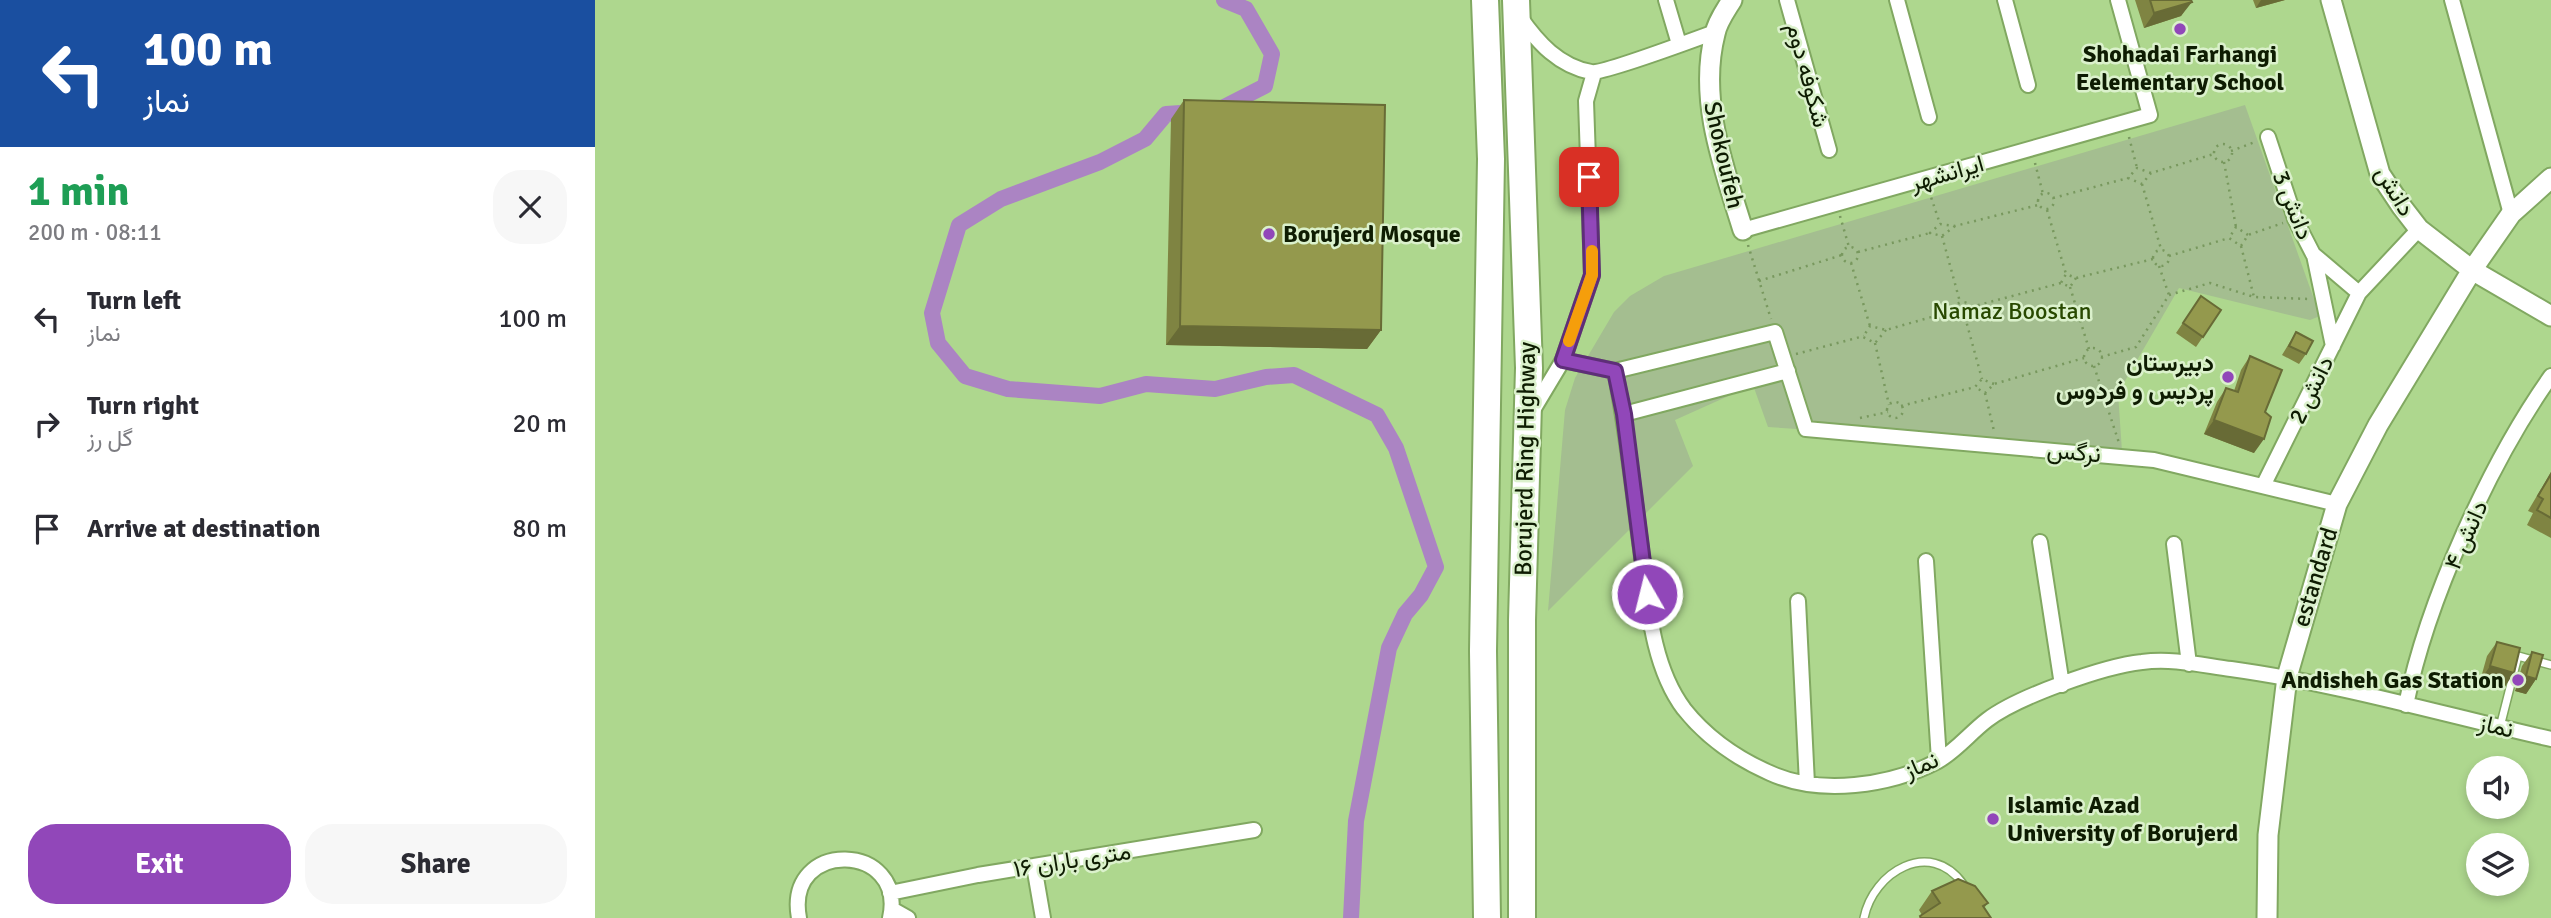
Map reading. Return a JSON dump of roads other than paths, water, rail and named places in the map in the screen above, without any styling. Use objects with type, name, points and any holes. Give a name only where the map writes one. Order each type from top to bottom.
[{"type":"highway","name":"Borujerd Ring Highway","points":[[1485,0],[1491,159],[1483,651],[1487,918]]},
{"type":"highway","name":"Borujerd Ring Highway","points":[[1516,6],[1528,327],[1522,633],[1522,918]]},
{"type":"street","points":[[1666,0],[1679,44]]},
{"type":"street","name":"Shokoufeh","points":[[1732,0],[1715,33],[1709,90],[1718,147],[1743,230]]},
{"type":"street","name":"شکوفه دوم","points":[[1787,0],[1829,150]]},
{"type":"street","points":[[1897,0],[1929,117]]},
{"type":"street","points":[[2005,0],[2028,85]]},
{"type":"street","name":"ایرانشهر","points":[[1743,230],[2150,115],[2118,0]]},
{"type":"street","name":"دانش","points":[[2331,0],[2380,174],[2419,229],[2472,270],[2551,316]]},
{"type":"street","points":[[2452,0],[2511,214]]},
{"type":"street","points":[[1516,6],[1534,37],[1561,62],[1594,73],[1715,33]]},
{"type":"street","points":[[1527,420],[1563,360],[1592,275],[1586,101],[1594,73]]},
{"type":"street","name":"دانش 3","points":[[2268,138],[2295,219],[2313,254],[2359,293]]},
{"type":"street","name":"estandard","points":[[2267,918],[2268,835],[2287,677],[2337,504],[2378,425],[2472,270],[2511,214],[2551,177]]},
{"type":"street","name":"دانش 2","points":[[2263,486],[2359,293],[2419,229]]},
{"type":"street","points":[[2313,254],[2333,346]]},
{"type":"street","points":[[1563,360],[1615,371],[1775,332],[1785,364],[1624,414]]},
{"type":"street","name":"نرگس","points":[[1785,364],[1806,429],[2154,460],[2337,504]]},
{"type":"street","name":"نماز","points":[[1615,371],[1624,414],[1650,621],[1664,669],[1682,706],[1708,736],[1743,761],[1789,782],[1829,787],[1876,781],[1912,772],[1939,760],[2012,703],[2138,662],[2167,660],[2287,677],[2551,739]]},
{"type":"street","name":"دانش ۴","points":[[2406,705],[2416,656],[2462,541],[2520,419],[2551,376]]},
{"type":"street","points":[[2040,542],[2061,685]]},
{"type":"street","points":[[2173,544],[2189,664]]},
{"type":"street","points":[[1926,561],[1939,760]]},
{"type":"street","points":[[1798,601],[1807,784]]},
{"type":"street","name":"۱۶ متری باران","points":[[890,892],[1254,830]]},
{"type":"street","points":[[799,918],[797,900],[802,884],[812,871],[825,862],[841,858],[872,866],[883,878],[890,892],[891,914],[908,918]]},
{"type":"street","points":[[1034,866],[1043,918]]},
{"type":"lane","points":[[2500,727],[2518,656],[2551,665]]},
{"type":"lane","points":[[1864,918],[1868,903],[1879,885],[1897,870],[1914,862],[1929,861],[1947,868],[1966,890]]},
{"type":"waterway","points":[[1218,110],[1265,86],[1272,54],[1246,9],[1224,0]]},
{"type":"waterway","points":[[1196,112],[1166,114],[1145,139],[1100,162],[1001,199],[959,225],[932,313],[938,343],[965,376],[1008,389],[1100,396],[1146,384],[1215,389],[1266,377],[1294,375],[1377,415],[1396,448],[1436,567],[1421,595],[1405,614],[1389,648],[1356,821],[1351,918]]},
{"type":"place","name":"Shohadai Farhangi Eelementary School","points":[[2180,29]]},
{"type":"place","name":"Borujerd Mosque","points":[[1269,234]]},
{"type":"place","name":"دبیرستان پردیس و فردوس","points":[[2228,377]]},
{"type":"place","name":"Andisheh Gas Station","points":[[2518,680]]},
{"type":"place","name":"Islamic Azad University of Borujerd","points":[[1993,819]]},
{"type":"park label","name":"Namaz Boostan","points":[[2012,311]]}]
